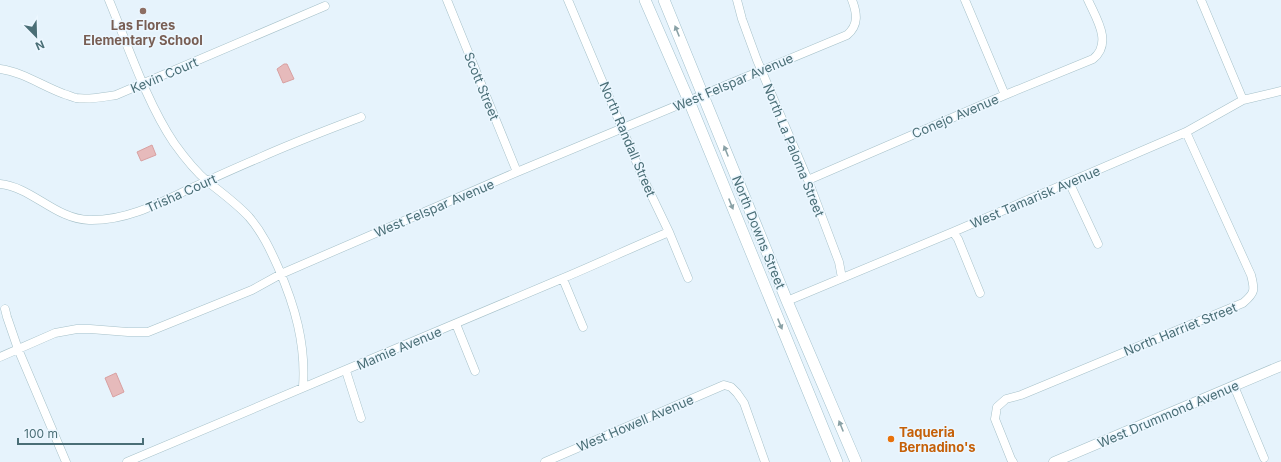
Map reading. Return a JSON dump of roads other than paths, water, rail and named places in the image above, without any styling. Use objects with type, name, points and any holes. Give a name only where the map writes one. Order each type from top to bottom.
[{"type":"main road","name":"North Downs Street","points":[[645,0],[689,101],[837,462]]},
{"type":"main road","name":"North Downs Street","points":[[664,0],[787,301],[856,462]]},
{"type":"street","points":[[109,0],[143,83],[167,133],[188,161],[207,181],[249,217],[267,243],[294,307],[301,338],[304,373],[303,387]]},
{"type":"street","name":"Scott Street","points":[[447,0],[517,172]]},
{"type":"street","name":"North Randall Street","points":[[568,0],[644,180],[669,232],[688,278]]},
{"type":"street","name":"North La Paloma Street","points":[[737,0],[742,20],[808,180],[839,262],[842,278]]},
{"type":"street","name":"West Felspar Avenue","points":[[0,357],[55,333],[77,329],[148,332],[252,290],[281,274],[517,172],[762,71],[847,34],[854,29],[856,20],[856,9],[852,0]]},
{"type":"street","points":[[965,0],[1005,95]]},
{"type":"street","name":"Conejo Avenue","points":[[808,180],[1093,58],[1101,50],[1103,40],[1100,26],[1088,0]]},
{"type":"street","points":[[1201,0],[1243,100]]},
{"type":"street","name":"Kevin Court","points":[[0,69],[12,70],[37,83],[75,98],[96,98],[116,95],[325,6]]},
{"type":"street","name":"West Tamarisk Avenue","points":[[787,301],[953,232],[1186,132],[1243,100],[1281,91]]},
{"type":"street","name":"Trisha Court","points":[[0,184],[20,189],[55,210],[71,216],[88,220],[106,220],[149,208],[261,157],[361,117]]},
{"type":"street","name":"North Harriet Street","points":[[1014,462],[1011,459],[995,419],[997,407],[1006,399],[1021,395],[1243,303],[1252,295],[1254,286],[1251,275],[1186,132]]},
{"type":"street","points":[[1069,182],[1098,244]]},
{"type":"street","name":"Mamie Avenue","points":[[127,462],[563,279],[669,232]]},
{"type":"street","points":[[953,232],[958,239],[980,293]]},
{"type":"street","points":[[563,279],[583,327]]},
{"type":"street","points":[[5,309],[18,349],[66,462]]},
{"type":"street","points":[[456,324],[475,371]]},
{"type":"street","name":"West Drummond Avenue","points":[[1054,462],[1281,366]]},
{"type":"street","points":[[346,370],[361,418]]},
{"type":"street","name":"West Howell Avenue","points":[[545,462],[724,385],[731,387],[737,392],[744,403],[765,462]]},
{"type":"street","points":[[1234,386],[1264,458]]},
{"type":"place","name":"Las Flores Elementary School","points":[[143,11]]},
{"type":"place","name":"Taqueria Bernadino's","points":[[891,439]]}]
